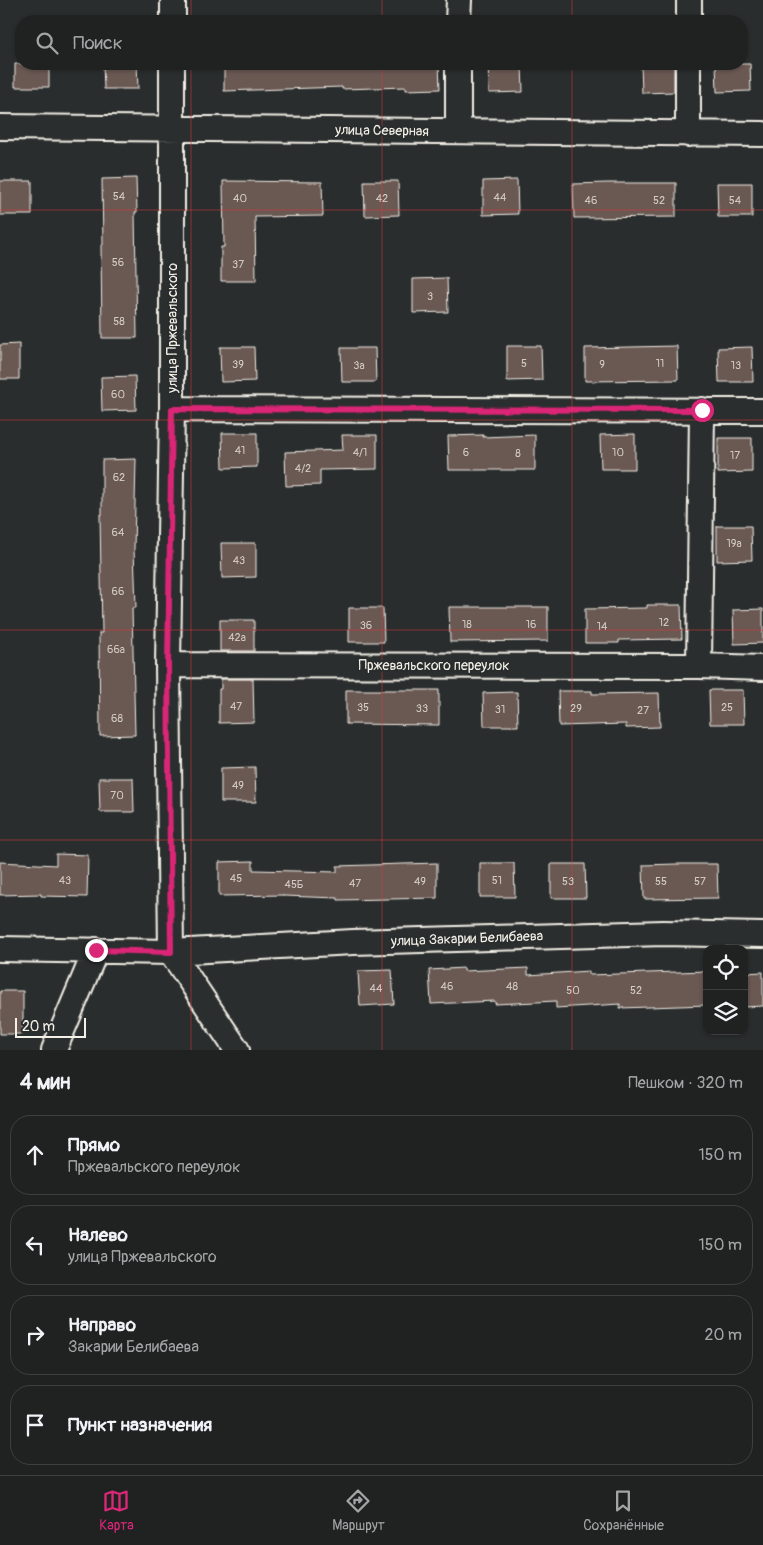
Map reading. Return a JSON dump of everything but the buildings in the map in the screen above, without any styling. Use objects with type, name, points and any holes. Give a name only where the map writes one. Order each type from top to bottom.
[{"type":"street","points":[[173,0],[173,15]]},
{"type":"street","points":[[458,15],[459,0]]},
{"type":"street","points":[[688,15],[689,0]]},
{"type":"street","name":"улица Пржевальского","points":[[171,952],[168,665],[172,409],[172,70]]},
{"type":"street","points":[[458,70],[458,131]]},
{"type":"street","points":[[688,70],[688,134]]},
{"type":"street","name":"улица Северная","points":[[0,127],[763,134]]},
{"type":"street","points":[[172,409],[763,411]]},
{"type":"street","points":[[699,666],[702,410]]},
{"type":"street","name":"Пржевальского переулок","points":[[168,665],[699,666],[763,668]]},
{"type":"street","name":"улица Закарии Белибаева","points":[[0,949],[171,952],[353,942],[653,933],[763,935]]},
{"type":"street","points":[[54,1050],[96,950]]},
{"type":"street","points":[[171,952],[237,1050]]},
{"type":"route","points":[[96,950],[171,952],[168,665],[172,409],[702,410]]}]
